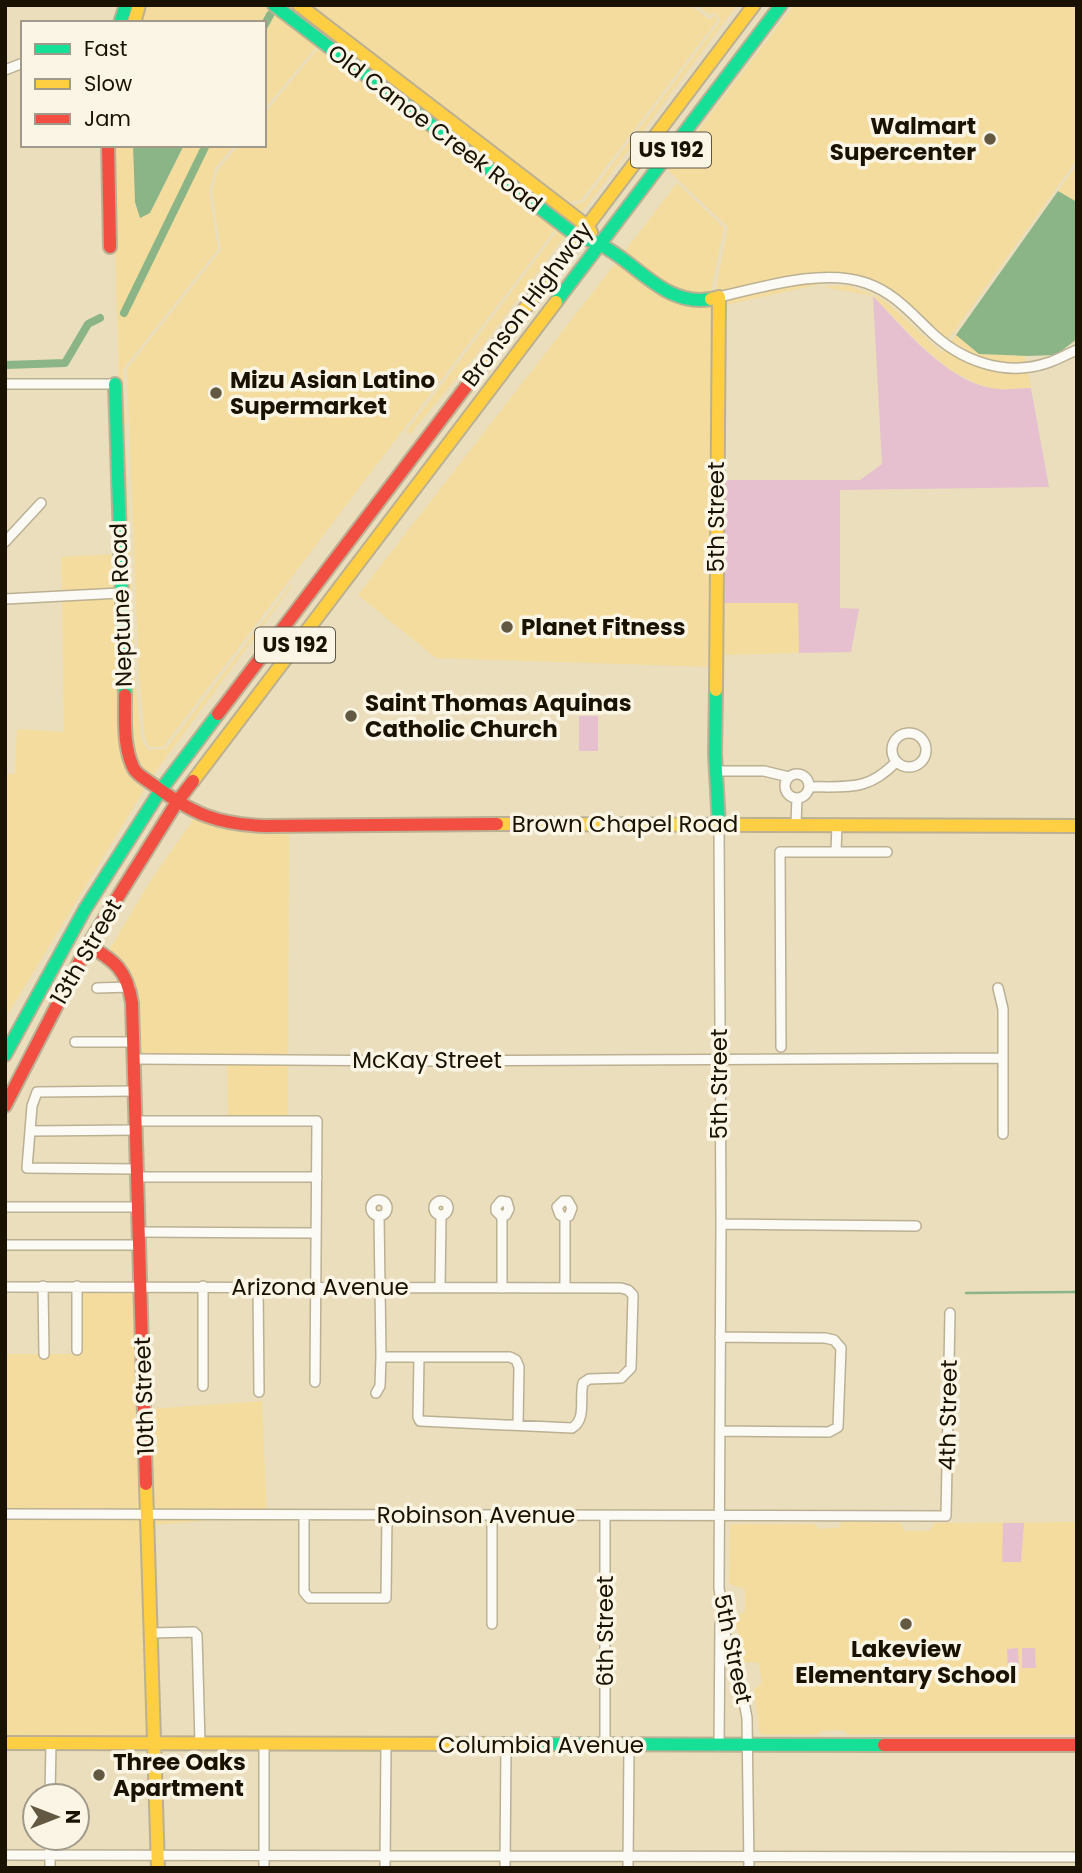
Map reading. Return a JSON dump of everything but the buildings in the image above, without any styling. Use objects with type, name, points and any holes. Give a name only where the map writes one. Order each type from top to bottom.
[{"type":"main road","name":"Old Canoe Creek Road","points":[[274,5],[399,99],[670,294],[698,301],[719,297]]},
{"type":"main road","points":[[289,5],[308,19],[313,16]]},
{"type":"main road","name":"Old Canoe Creek Road","points":[[299,5],[426,102],[583,231]]},
{"type":"main road","name":"Bronson Highway","points":[[386,525],[781,5]]},
{"type":"main road","points":[[753,6],[752,24],[757,37]]},
{"type":"main road","name":"Bronson Highway","points":[[160,791],[753,6]]},
{"type":"main road","points":[[380,85],[401,92],[413,92]]},
{"type":"main road","points":[[399,99],[426,102]]},
{"type":"main road","points":[[108,147],[110,247]]},
{"type":"main road","name":"5th Street","points":[[719,297],[716,771],[719,825]]},
{"type":"main road","points":[[452,438],[461,410],[477,385],[476,371]]},
{"type":"main road","name":"Neptune Road","points":[[115,384],[126,741],[135,771],[177,803]]},
{"type":"main road","points":[[386,525],[383,507],[393,480]]},
{"type":"main road","points":[[342,584],[344,570],[372,532],[370,511]]},
{"type":"main road","name":"US 192","points":[[177,803],[386,525]]},
{"type":"main road","name":"13th Street","points":[[5,1055],[85,909],[160,791]]},
{"type":"main road","name":"Brown Chapel Road","points":[[177,803],[205,817],[238,825],[1077,826]]},
{"type":"main road","name":"13th Street","points":[[5,1106],[88,945],[177,803]]},
{"type":"main road","points":[[88,945],[116,962],[126,974],[130,987]]},
{"type":"main road","name":"10th Street","points":[[130,987],[158,1862]]},
{"type":"main road","name":"Columbia Avenue","points":[[5,1743],[1077,1745]]},
{"type":"street","name":"Old Canoe Creek Road","points":[[719,297],[816,278],[840,277],[867,283],[894,296],[939,339],[976,362],[1009,369],[1046,364],[1077,350]]},
{"type":"street","points":[[5,384],[115,384]]},
{"type":"street","points":[[5,542],[41,503]]},
{"type":"street","points":[[5,599],[120,593]]},
{"type":"street","points":[[809,787],[868,785],[896,762]]},
{"type":"street","points":[[716,771],[764,771],[789,778]]},
{"type":"street","points":[[796,774],[803,776],[809,787],[805,795],[797,798],[789,795],[786,789],[789,778],[796,774]]},
{"type":"street","points":[[796,824],[797,798]]},
{"type":"street","points":[[836,852],[837,824]]},
{"type":"street","name":"5th Street","points":[[719,825],[721,1612],[742,1691],[748,1746],[749,1868]]},
{"type":"street","points":[[781,1047],[780,852],[887,852]]},
{"type":"street","points":[[97,988],[130,987]]},
{"type":"street","points":[[998,988],[1003,1000],[1003,1134]]},
{"type":"street","points":[[75,1042],[133,1042]]},
{"type":"street","name":"McKay Street","points":[[134,1059],[1003,1058]]},
{"type":"street","points":[[135,1091],[37,1092],[32,1106],[27,1168],[317,1177]]},
{"type":"street","points":[[32,1131],[317,1121],[315,1382]]},
{"type":"street","points":[[5,1206],[138,1208]]},
{"type":"street","points":[[376,1393],[380,1386],[381,1357],[379,1216]]},
{"type":"street","points":[[440,1288],[441,1216]]},
{"type":"street","points":[[502,1217],[502,1288]]},
{"type":"street","points":[[565,1218],[565,1288]]},
{"type":"street","points":[[721,1224],[916,1226]]},
{"type":"street","points":[[5,1245],[316,1233]]},
{"type":"street","name":"Arizona Avenue","points":[[5,1287],[140,1285],[628,1290],[633,1295],[632,1363],[629,1373],[621,1378],[589,1379],[583,1383],[581,1417],[578,1424],[572,1428],[530,1428],[518,1425]]},
{"type":"street","points":[[43,1286],[44,1354]]},
{"type":"street","points":[[77,1286],[77,1350]]},
{"type":"street","points":[[203,1286],[203,1386]]},
{"type":"street","points":[[258,1286],[259,1392]]},
{"type":"street","name":"4th Street","points":[[946,1516],[950,1313]]},
{"type":"street","points":[[720,1337],[825,1338],[834,1340],[841,1348],[838,1427],[829,1432],[720,1431]]},
{"type":"street","points":[[381,1357],[419,1357],[510,1357],[516,1360],[519,1367],[518,1425],[421,1421],[418,1417],[419,1357]]},
{"type":"street","name":"Robinson Avenue","points":[[5,1514],[946,1516]]},
{"type":"street","points":[[304,1515],[304,1592],[309,1598],[386,1598],[387,1515]]},
{"type":"street","points":[[492,1516],[492,1624]]},
{"type":"street","name":"6th Street","points":[[605,1516],[605,1745]]},
{"type":"street","points":[[719,1746],[721,1612]]},
{"type":"street","points":[[150,1633],[194,1632],[197,1635],[200,1743]]},
{"type":"street","points":[[50,1782],[51,1743]]},
{"type":"street","points":[[264,1744],[264,1868]]},
{"type":"street","points":[[385,1868],[386,1744]]},
{"type":"street","points":[[505,1868],[506,1745]]},
{"type":"street","points":[[628,1863],[629,1745]]},
{"type":"street","points":[[5,1855],[158,1862],[264,1856],[385,1856],[505,1857],[628,1863],[749,1857],[939,1863],[1077,1857]]},
{"type":"street","points":[[50,1855],[50,1868]]},
{"type":"shaded area","points":[[144,5],[268,5],[327,50],[316,47],[266,107],[266,21],[139,21]]},
{"type":"shaded area","points":[[690,5],[710,20],[714,16],[718,19],[581,200],[565,203],[308,7]]},
{"type":"shaded area","points":[[696,5],[737,5],[580,215],[568,206],[584,202],[721,20],[715,13],[710,15]]},
{"type":"shaded area","points":[[794,5],[1077,5],[1077,159],[942,348],[892,301],[851,283],[830,282],[725,305],[716,289],[728,227],[668,170]]},
{"type":"shaded area","points":[[318,49],[556,228],[163,747],[149,747],[145,737],[139,675],[127,369],[221,250],[212,191],[218,170],[237,147],[266,147],[266,112]]},
{"type":"shaded area","points":[[112,147],[133,147],[135,202],[140,218],[150,213],[183,147],[232,147],[215,168],[209,192],[218,249],[123,369],[130,535],[123,529]]},
{"type":"shaded area","points":[[133,147],[183,147],[150,213],[140,218],[135,202]]},
{"type":"shaded area","points":[[1077,165],[1077,202],[1058,191]]},
{"type":"shaded area","points":[[677,183],[724,228],[713,280],[712,289],[715,294],[698,297],[672,291],[622,255]]},
{"type":"shaded area","points":[[1058,191],[1077,202],[1077,339],[1056,355],[979,354],[956,335]]},
{"type":"shaded area","points":[[559,229],[567,233],[476,355],[410,434],[406,432]]},
{"type":"shaded area","points":[[617,261],[669,298],[714,302],[711,667],[436,658],[358,595]]},
{"type":"shaded area","points":[[850,286],[878,297],[941,352],[960,330],[957,335],[979,354],[1025,356],[1031,388],[997,390],[952,371],[923,347],[873,296],[823,287]]},
{"type":"shaded area","points":[[873,296],[929,353],[963,378],[998,389],[1031,388],[1049,487],[840,490],[840,608],[859,609],[851,652],[799,653],[798,603],[720,603],[721,480],[860,480],[882,464]]},
{"type":"shaded area","points":[[721,488],[799,603],[799,653],[721,655]]},
{"type":"shaded area","points":[[130,537],[135,675],[141,738],[148,750],[166,749],[292,586],[151,778],[139,768],[130,740],[124,549]]},
{"type":"shaded area","points":[[115,554],[121,738],[147,785],[5,1019],[5,774],[15,774],[17,729],[64,732],[61,557]]},
{"type":"shaded area","points":[[579,716],[598,716],[598,751],[579,751]]},
{"type":"shaded area","points":[[195,817],[289,829],[288,1116],[228,1115],[227,1061],[139,1061],[137,1006],[108,952],[151,880]]},
{"type":"shaded area","points":[[79,1287],[136,1289],[149,1739],[5,1739],[5,1354],[77,1354]]},
{"type":"shaded area","points":[[262,1401],[267,1516],[152,1525],[149,1409]]},
{"type":"shaded area","name":"Lakeview Elementary School","points":[[842,1522],[900,1523],[905,1531],[929,1531],[935,1523],[1077,1522],[1077,1735],[848,1735],[844,1730],[822,1731],[818,1735],[762,1735],[759,1731],[754,1689],[762,1684],[759,1663],[745,1662],[734,1617],[745,1612],[745,1589],[729,1584],[730,1524],[815,1524],[819,1529],[839,1528]]},
{"type":"shaded area","points":[[1003,1523],[1024,1523],[1021,1562],[1002,1562]]},
{"type":"shaded area","points":[[1018,1648],[1019,1669],[1008,1669],[1007,1649]]},
{"type":"shaded area","points":[[1022,1648],[1035,1648],[1036,1668],[1022,1668]]},
{"type":"waterway","points":[[266,22],[270,15]]},
{"type":"waterway","points":[[124,313],[205,147]]},
{"type":"waterway","points":[[5,365],[65,363],[88,324],[100,318]]},
{"type":"waterway","points":[[966,1293],[1077,1292]]},
{"type":"traffic: fast","points":[[121,21],[126,5]]},
{"type":"traffic: fast","points":[[274,5],[578,237],[613,252],[665,290],[694,300],[711,299]]},
{"type":"traffic: fast","points":[[556,302],[781,5]]},
{"type":"traffic: fast","points":[[115,384],[125,695]]},
{"type":"traffic: fast","points":[[716,690],[715,754],[719,825]]},
{"type":"traffic: fast","points":[[5,1055],[85,909],[160,791],[218,714]]},
{"type":"traffic: fast","points":[[534,1744],[884,1745]]},
{"type":"traffic: slow","points":[[135,21],[139,5]]},
{"type":"traffic: slow","points":[[299,5],[587,226],[591,232]]},
{"type":"traffic: slow","points":[[474,376],[754,5]]},
{"type":"traffic: slow","points":[[711,299],[719,297],[716,690]]},
{"type":"traffic: slow","points":[[193,781],[556,302]]},
{"type":"traffic: slow","points":[[497,824],[1077,826]]},
{"type":"traffic: slow","points":[[146,1484],[158,1868]]},
{"type":"traffic: slow","points":[[5,1743],[534,1744]]},
{"type":"traffic: jam","points":[[108,147],[110,247]]},
{"type":"traffic: jam","points":[[218,714],[474,376]]},
{"type":"traffic: jam","points":[[125,695],[126,743],[134,769],[169,796],[206,816],[232,823],[264,826],[497,824]]},
{"type":"traffic: jam","points":[[5,1106],[88,945],[177,802],[193,781]]},
{"type":"traffic: jam","points":[[88,945],[106,956],[123,974],[132,1003],[146,1484]]},
{"type":"traffic: jam","points":[[884,1745],[1077,1745]]},
{"type":"place","name":"Walmart Supercenter","points":[[990,139]]},
{"type":"place","name":"Mizu Asian Latino Supermarket","points":[[216,393]]},
{"type":"place","name":"Planet Fitness","points":[[507,627]]},
{"type":"place","name":"Saint Thomas Aquinas Catholic Church","points":[[351,716]]},
{"type":"place","name":"Lakeview Elementary School","points":[[906,1624]]},
{"type":"place","name":"Three Oaks Apartment","points":[[99,1775]]}]
